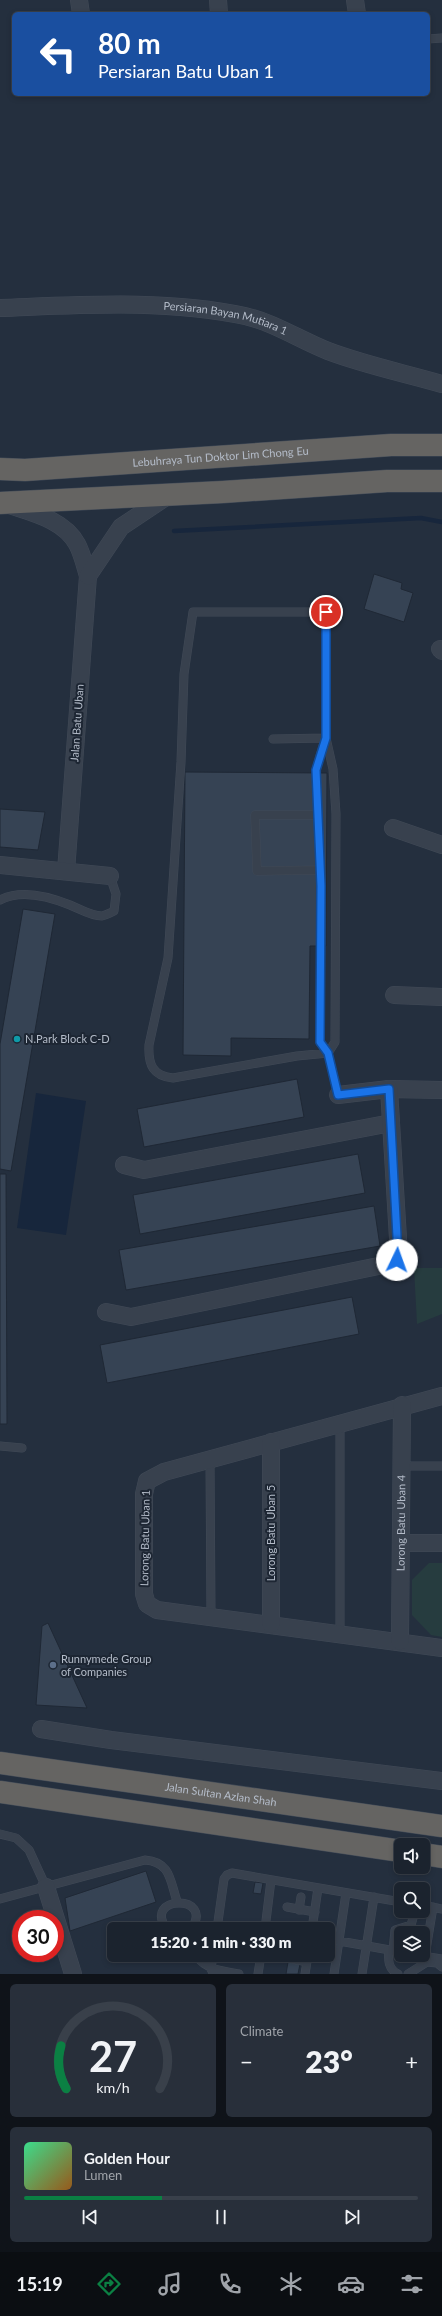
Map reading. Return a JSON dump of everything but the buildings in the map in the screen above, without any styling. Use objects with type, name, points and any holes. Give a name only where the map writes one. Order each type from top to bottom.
[{"type":"highway","name":"Lebuhraya Tun Doktor Lim Chong Eu","points":[[0,470],[25,470],[391,445],[442,445]]},
{"type":"highway","points":[[2,503],[169,495],[387,481],[442,481]]},
{"type":"highway","name":"Jalan Sultan Azlan Shah","points":[[0,1763],[442,1826]]},
{"type":"highway","points":[[0,1792],[394,1850]]},
{"type":"highway","points":[[430,1855],[442,1857]]},
{"type":"street","points":[[79,0],[81,12]]},
{"type":"street","points":[[218,0],[219,12]]},
{"type":"street","points":[[355,0],[357,12]]},
{"type":"street","name":"Persiaran Bayan Mutiara 1","points":[[0,308],[153,306],[211,310],[247,316],[276,326],[338,354],[442,384]]},
{"type":"street","name":"Jalan Batu Uban","points":[[88,576],[121,527],[169,495]]},
{"type":"street","name":"Jalan Batu Uban","points":[[2,503],[45,517],[66,530],[78,544],[88,576],[66,871]]},
{"type":"street","points":[[393,828],[442,844]]},
{"type":"street","points":[[0,865],[110,876]]},
{"type":"street","points":[[394,995],[442,997]]},
{"type":"street","points":[[106,1312],[131,1317],[393,1263],[398,1255],[389,1089]]},
{"type":"street","points":[[338,1095],[389,1089],[442,1090]]},
{"type":"street","points":[[124,1165],[144,1170],[391,1123]]},
{"type":"street","name":"Lorong Batu Uban 1","points":[[442,1396],[402,1405],[340,1424],[210,1458],[164,1472],[147,1481],[144,1494],[144,1594],[147,1604],[157,1610],[340,1632],[442,1648]]},
{"type":"street","name":"Lorong Batu Uban 4","points":[[400,1641],[402,1405]]},
{"type":"street","name":"Lorong Batu Uban 5","points":[[271,1624],[272,1442]]},
{"type":"street","points":[[401,1543],[442,1543]]},
{"type":"street","points":[[41,1728],[111,1740],[442,1781]]},
{"type":"street","points":[[46,1887],[74,1974]]},
{"type":"lane","points":[[430,39],[442,38]]},
{"type":"lane","points":[[193,612],[326,612],[326,738],[333,769],[336,814],[335,1042],[328,1053],[297,1056],[173,1078],[163,1077],[155,1070],[149,1059],[149,1045],[168,958],[181,762],[184,674],[193,612]]},
{"type":"lane","points":[[273,739],[326,738]]},
{"type":"lane","points":[[326,738],[316,770],[320,870],[320,1042],[328,1053],[338,1095]]},
{"type":"lane","points":[[318,815],[255,816],[257,871],[320,870]]},
{"type":"lane","points":[[0,900],[11,894],[29,894],[68,904],[93,915],[104,916],[114,911],[117,900],[110,876]]},
{"type":"lane","points":[[340,1424],[340,1632]]},
{"type":"lane","points":[[0,1446],[22,1448]]},
{"type":"lane","points":[[210,1458],[211,1617]]},
{"type":"lane","points":[[402,1466],[442,1466]]},
{"type":"lane","points":[[0,1834],[16,1838],[29,1850],[46,1887]]},
{"type":"lane","points":[[0,1899],[146,1860],[157,1861],[166,1868],[177,1902]]},
{"type":"lane","points":[[218,1922],[224,1879],[226,1875],[232,1873],[394,1901]]},
{"type":"lane","points":[[268,1922],[271,1880]]},
{"type":"lane","points":[[313,1922],[318,1888]]},
{"type":"lane","points":[[334,1974],[346,1893]]},
{"type":"lane","points":[[299,1910],[301,1897]]},
{"type":"lane","points":[[362,1974],[374,1897]]},
{"type":"lane","points":[[163,1922],[162,1920],[164,1910],[172,1903],[177,1902],[188,1904],[194,1913],[194,1922]]},
{"type":"lane","points":[[287,1907],[314,1912]]},
{"type":"lane","points":[[430,1907],[442,1909]]},
{"type":"lane","points":[[428,1926],[433,1907]]},
{"type":"lane","points":[[408,1926],[411,1925],[413,1918]]},
{"type":"lane","points":[[335,1940],[394,1951]]},
{"type":"lane","points":[[394,1951],[388,1957],[390,1968],[398,1974]]},
{"type":"lane","points":[[430,1957],[442,1959]]},
{"type":"lane","points":[[200,1962],[212,1972],[239,1974]]},
{"type":"lane","points":[[212,1972],[213,1962]]},
{"type":"lane","points":[[258,1974],[260,1962]]},
{"type":"lane","points":[[305,1974],[307,1962]]},
{"type":"lane","points":[[408,1974],[427,1962],[437,1963],[442,1967]]},
{"type":"green space","points":[[414,1268],[442,1268],[442,1314],[417,1324]]},
{"type":"green space","points":[[429,1563],[442,1563],[442,1637],[431,1635],[412,1615],[412,1580]]},
{"type":"water","points":[[36,1093],[86,1101],[66,1235],[17,1228]]},
{"type":"waterway","points":[[174,531],[421,518],[442,522]]},
{"type":"place","name":"N.Park Block C-D","points":[[17,1039]]},
{"type":"place","name":"Runnymede Group of Companies","points":[[53,1665]]},
{"type":"route","points":[[326,612],[326,738],[316,770],[321,886],[320,1042],[328,1053],[338,1095],[389,1089],[398,1255],[397,1260]]}]
